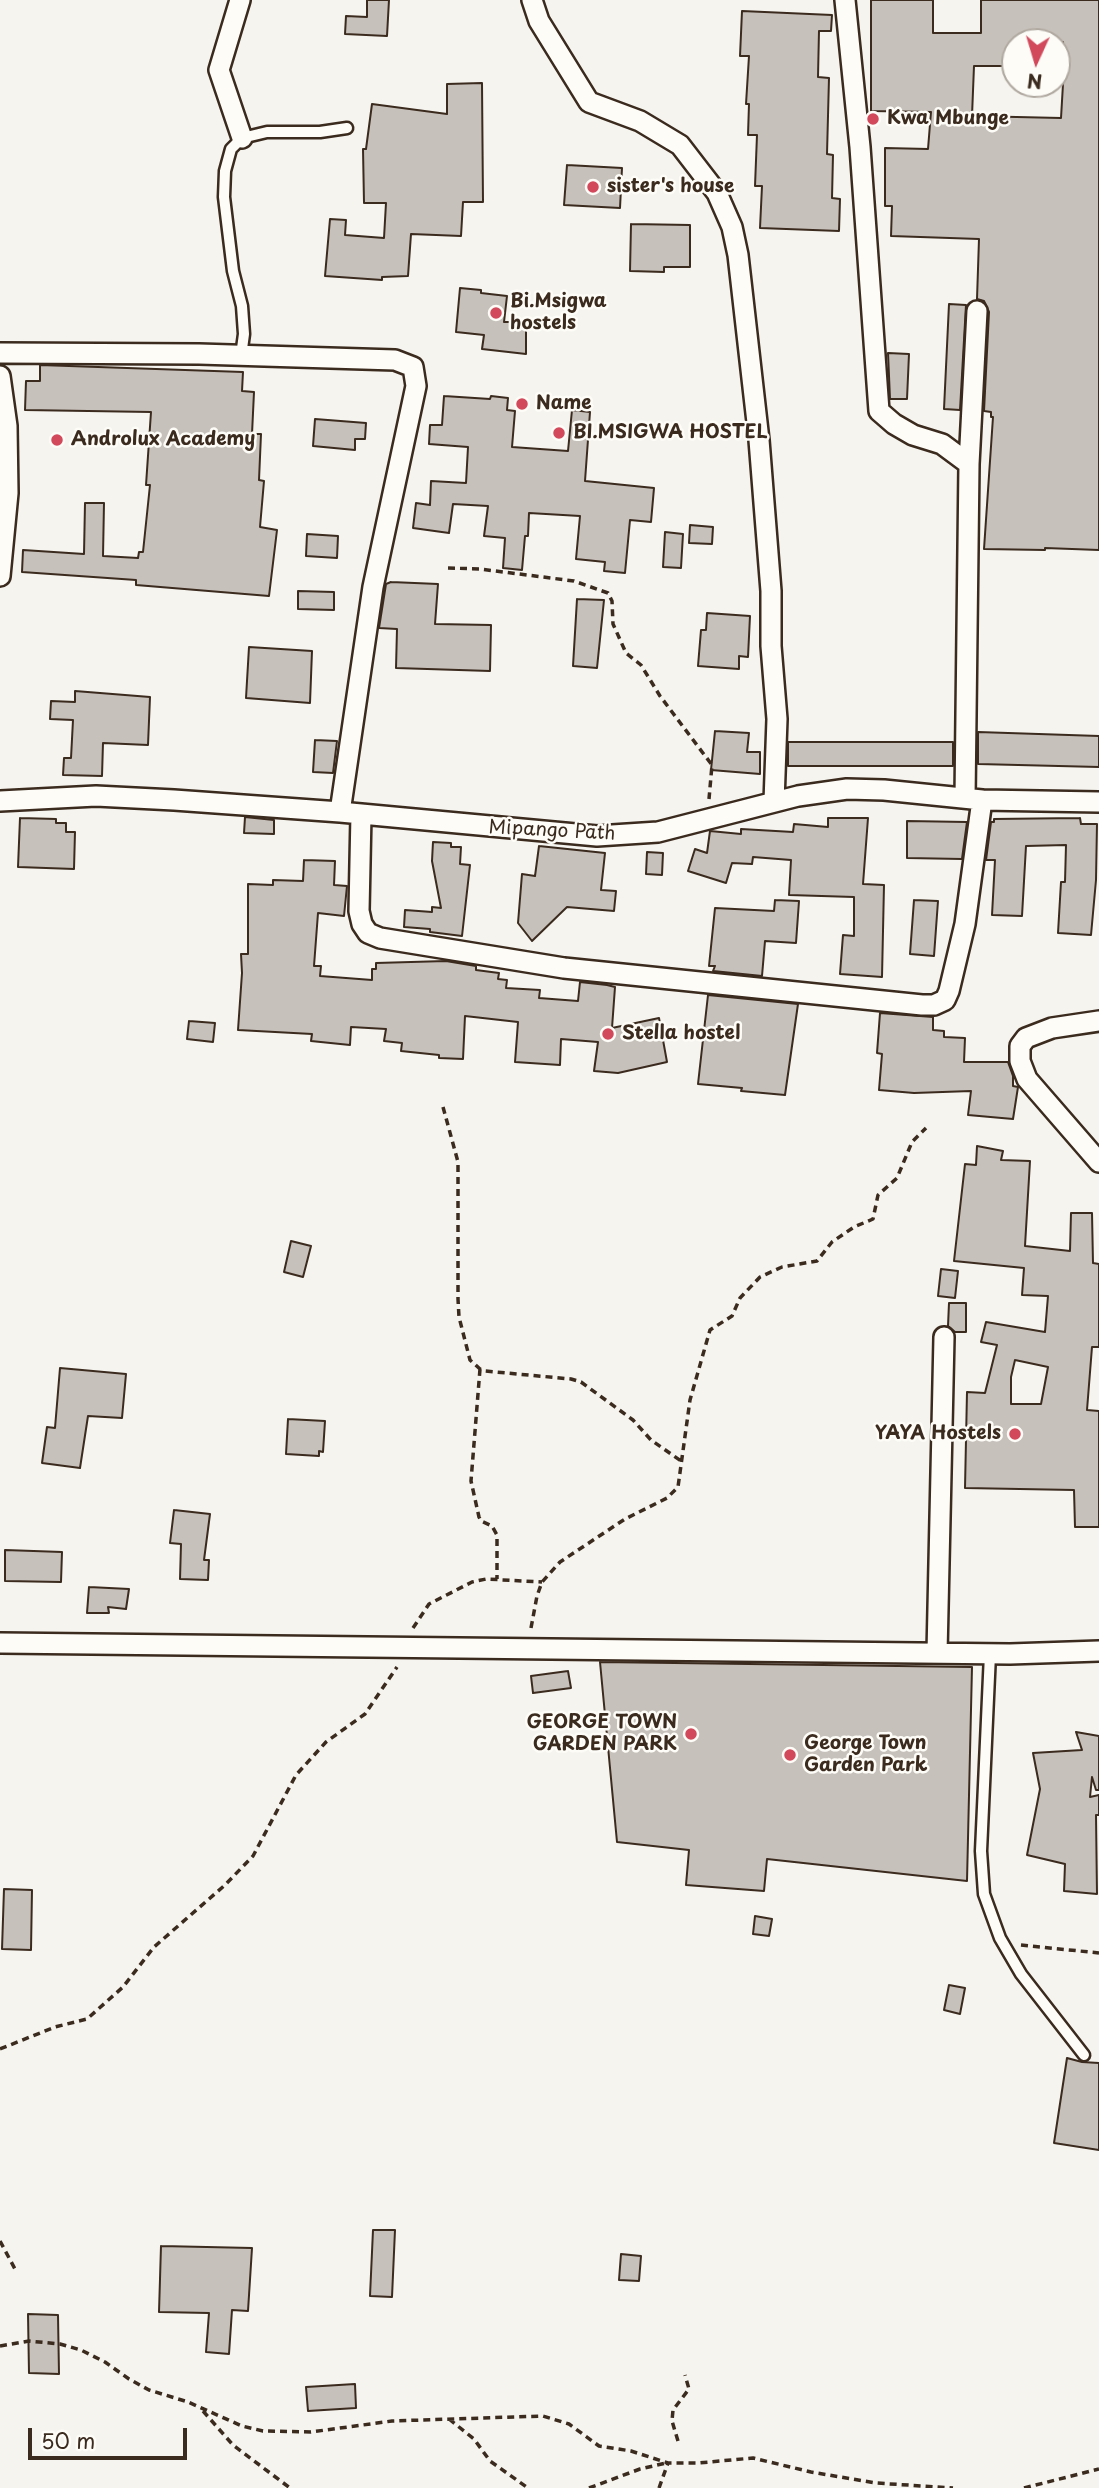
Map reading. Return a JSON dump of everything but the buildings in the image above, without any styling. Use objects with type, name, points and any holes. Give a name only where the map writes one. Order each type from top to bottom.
[{"type":"street","points":[[240,0],[219,70],[242,138]]},
{"type":"street","points":[[532,0],[539,20],[589,102],[640,121],[680,145],[717,192],[732,227],[738,255],[758,427],[771,591],[771,646],[777,719],[774,802]]},
{"type":"street","points":[[845,0],[860,147],[879,411],[894,424],[913,435],[942,444],[969,464]]},
{"type":"street","points":[[361,814],[359,911],[362,924],[368,933],[380,938],[564,968],[922,1005],[945,1000],[965,925],[974,799],[969,464],[977,311]]},
{"type":"street","points":[[0,353],[395,360],[413,367],[416,386],[373,587],[340,812]]},
{"type":"street","points":[[0,376],[7,426],[8,493],[0,576]]},
{"type":"street","name":"Mipango Path","points":[[0,801],[96,796],[340,812],[597,836],[657,832],[774,802],[847,789],[974,799],[1099,802]]},
{"type":"street","points":[[1099,1021],[1052,1028],[1026,1038],[1020,1046],[1020,1061],[1027,1079],[1099,1162]]},
{"type":"street","points":[[937,1653],[944,1337]]},
{"type":"street","points":[[0,1643],[990,1654],[1099,1651]]},
{"type":"lane","points":[[241,356],[244,334],[242,306],[233,271],[224,197],[225,171],[231,149],[242,138],[267,132],[320,132],[346,128]]},
{"type":"lane","points":[[990,1654],[981,1851],[984,1894],[1000,1938],[1021,1974],[1084,2055]]},
{"type":"path","points":[[448,568],[480,569],[574,582],[608,593],[612,601],[613,624],[626,653],[641,665],[660,696],[712,765],[708,819]]},
{"type":"path","points":[[443,1107],[458,1162],[459,1317],[468,1354],[474,1365],[480,1369],[582,1382],[633,1420],[651,1440],[681,1461]]},
{"type":"path","points":[[528,1647],[542,1582],[560,1562],[594,1538],[674,1493],[678,1487],[690,1400],[710,1331],[732,1315],[738,1301],[760,1277],[782,1267],[817,1261],[832,1242],[854,1227],[873,1219],[878,1195],[897,1178],[912,1143],[926,1128]]},
{"type":"path","points":[[480,1369],[471,1481],[479,1517],[481,1521],[492,1526],[496,1535],[497,1579]]},
{"type":"path","points":[[0,2049],[39,2032],[87,2019],[123,1987],[154,1947],[225,1885],[253,1856],[296,1774],[326,1742],[365,1714],[379,1697],[410,1646],[429,1604],[472,1582],[497,1579],[542,1582]]},
{"type":"path","points":[[1000,1938],[1013,1945],[1099,1953]]},
{"type":"path","points":[[0,2241],[15,2269]]},
{"type":"path","points":[[0,2346],[29,2342],[70,2347],[105,2362],[140,2386],[188,2402],[242,2426],[286,2432],[311,2432],[392,2421],[527,2415],[557,2419],[576,2428],[598,2446],[631,2451],[668,2463]]},
{"type":"path","points":[[678,2441],[672,2421],[673,2410],[689,2389],[685,2375]]},
{"type":"path","points":[[203,2410],[233,2445],[290,2488]]},
{"type":"path","points":[[448,2418],[474,2439],[490,2460],[528,2488]]},
{"type":"path","points":[[589,2488],[640,2469],[668,2463],[753,2458],[811,2472],[876,2483],[953,2488]]},
{"type":"path","points":[[659,2488],[668,2463]]},
{"type":"path","points":[[1024,2488],[1099,2469]]},
{"type":"place","name":"Kwa Mbunge","points":[[873,119]]},
{"type":"place","name":"sister's house","points":[[593,187]]},
{"type":"place","name":"Bi.Msigwa hostels","points":[[496,313]]},
{"type":"place","name":"Name","points":[[522,404]]},
{"type":"place","name":"BI.MSIGWA HOSTEL","points":[[559,433]]},
{"type":"place","name":"Androlux Academy","points":[[57,440]]},
{"type":"place","name":"Stella hostel","points":[[608,1034]]},
{"type":"place","name":"YAYA Hostels","points":[[1015,1434]]},
{"type":"place","name":"GEORGE TOWN GARDEN PARK","points":[[691,1734]]},
{"type":"place","name":"George Town Garden Park","points":[[790,1755]]}]
